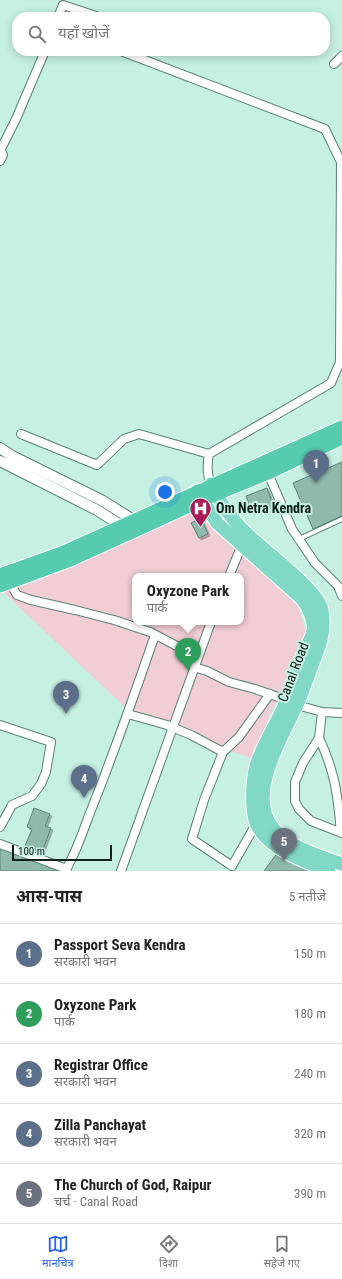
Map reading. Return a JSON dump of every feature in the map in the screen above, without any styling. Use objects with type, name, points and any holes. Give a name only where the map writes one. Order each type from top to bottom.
[{"type":"highway","points":[[0,586],[7,577],[64,552],[132,527],[342,427]]},
{"type":"highway","points":[[213,489],[268,473],[342,438]]},
{"type":"main road","name":"Canal Road","points":[[213,489],[240,527],[320,602],[322,610],[322,640],[292,702],[256,766],[253,787],[253,805],[256,824],[267,839],[284,851],[329,871]]},
{"type":"main road","name":"Canal Road","points":[[199,495],[217,523],[307,604],[313,630],[291,684],[292,702],[276,751],[266,774],[263,797],[264,810],[273,828],[290,843],[342,864]]},
{"type":"street","points":[[60,12],[63,4],[85,12]]},
{"type":"street","points":[[0,161],[3,155],[0,149],[16,118],[43,56]]},
{"type":"street","points":[[20,434],[97,465],[124,439],[138,434],[209,454],[331,382],[340,362],[341,162],[325,129],[134,56]]},
{"type":"street","points":[[334,64],[342,56]]},
{"type":"street","points":[[0,448],[12,456],[103,501],[132,527]]},
{"type":"street","points":[[209,454],[209,478],[213,489]]},
{"type":"street","points":[[0,461],[132,527]]},
{"type":"street","points":[[268,473],[289,522],[299,539],[315,563],[340,584],[342,596]]},
{"type":"street","points":[[229,573],[242,545]]},
{"type":"street","points":[[7,577],[17,595],[31,600],[114,620],[155,635],[198,657]]},
{"type":"street","points":[[121,871],[210,625]]},
{"type":"street","points":[[0,844],[65,869],[68,866],[76,852],[128,714],[155,635]]},
{"type":"street","points":[[194,667],[207,671],[229,682],[322,712],[342,713]]},
{"type":"street","points":[[256,824],[232,866],[192,839],[204,800],[223,752],[239,737],[270,694]]},
{"type":"street","points":[[319,738],[326,753],[336,786],[341,833],[311,821],[299,809],[295,801],[295,782],[298,773],[319,738],[322,712]]},
{"type":"street","points":[[128,714],[174,727],[223,752]]},
{"type":"street","points":[[0,724],[52,742],[46,772],[41,784],[32,796],[12,806],[0,827]]},
{"type":"street","points":[[339,871],[342,868]]},
{"type":"lane","points":[[299,539],[342,519]]},
{"type":"shaded area","points":[[195,512],[297,604],[306,633],[251,758],[228,750],[179,725],[128,710],[1,590],[29,584]]},
{"type":"building","points":[[342,462],[342,516],[313,529],[293,483]]},
{"type":"building","points":[[267,488],[273,505],[252,513],[246,496]]},
{"type":"building","points":[[201,518],[208,534],[199,538],[191,523]]},
{"type":"building","points":[[34,808],[50,814],[45,826],[51,828],[42,852],[25,846],[32,829],[27,827]]},
{"type":"building","points":[[0,844],[58,866],[57,871],[0,871]]},
{"type":"building","points":[[278,852],[318,871],[264,871]]},
{"type":"place","name":"Passport Seva Kendra","points":[[316,483]]},
{"type":"place","name":"Om Netra Kendra","points":[[201,528]]},
{"type":"place","name":"Oxyzone Park","points":[[188,671]]},
{"type":"place","name":"Registrar Office","points":[[66,714]]},
{"type":"place","name":"Zilla Panchayat","points":[[84,798]]},
{"type":"place","name":"The Church of God, Raipur","points":[[284,861]]}]
